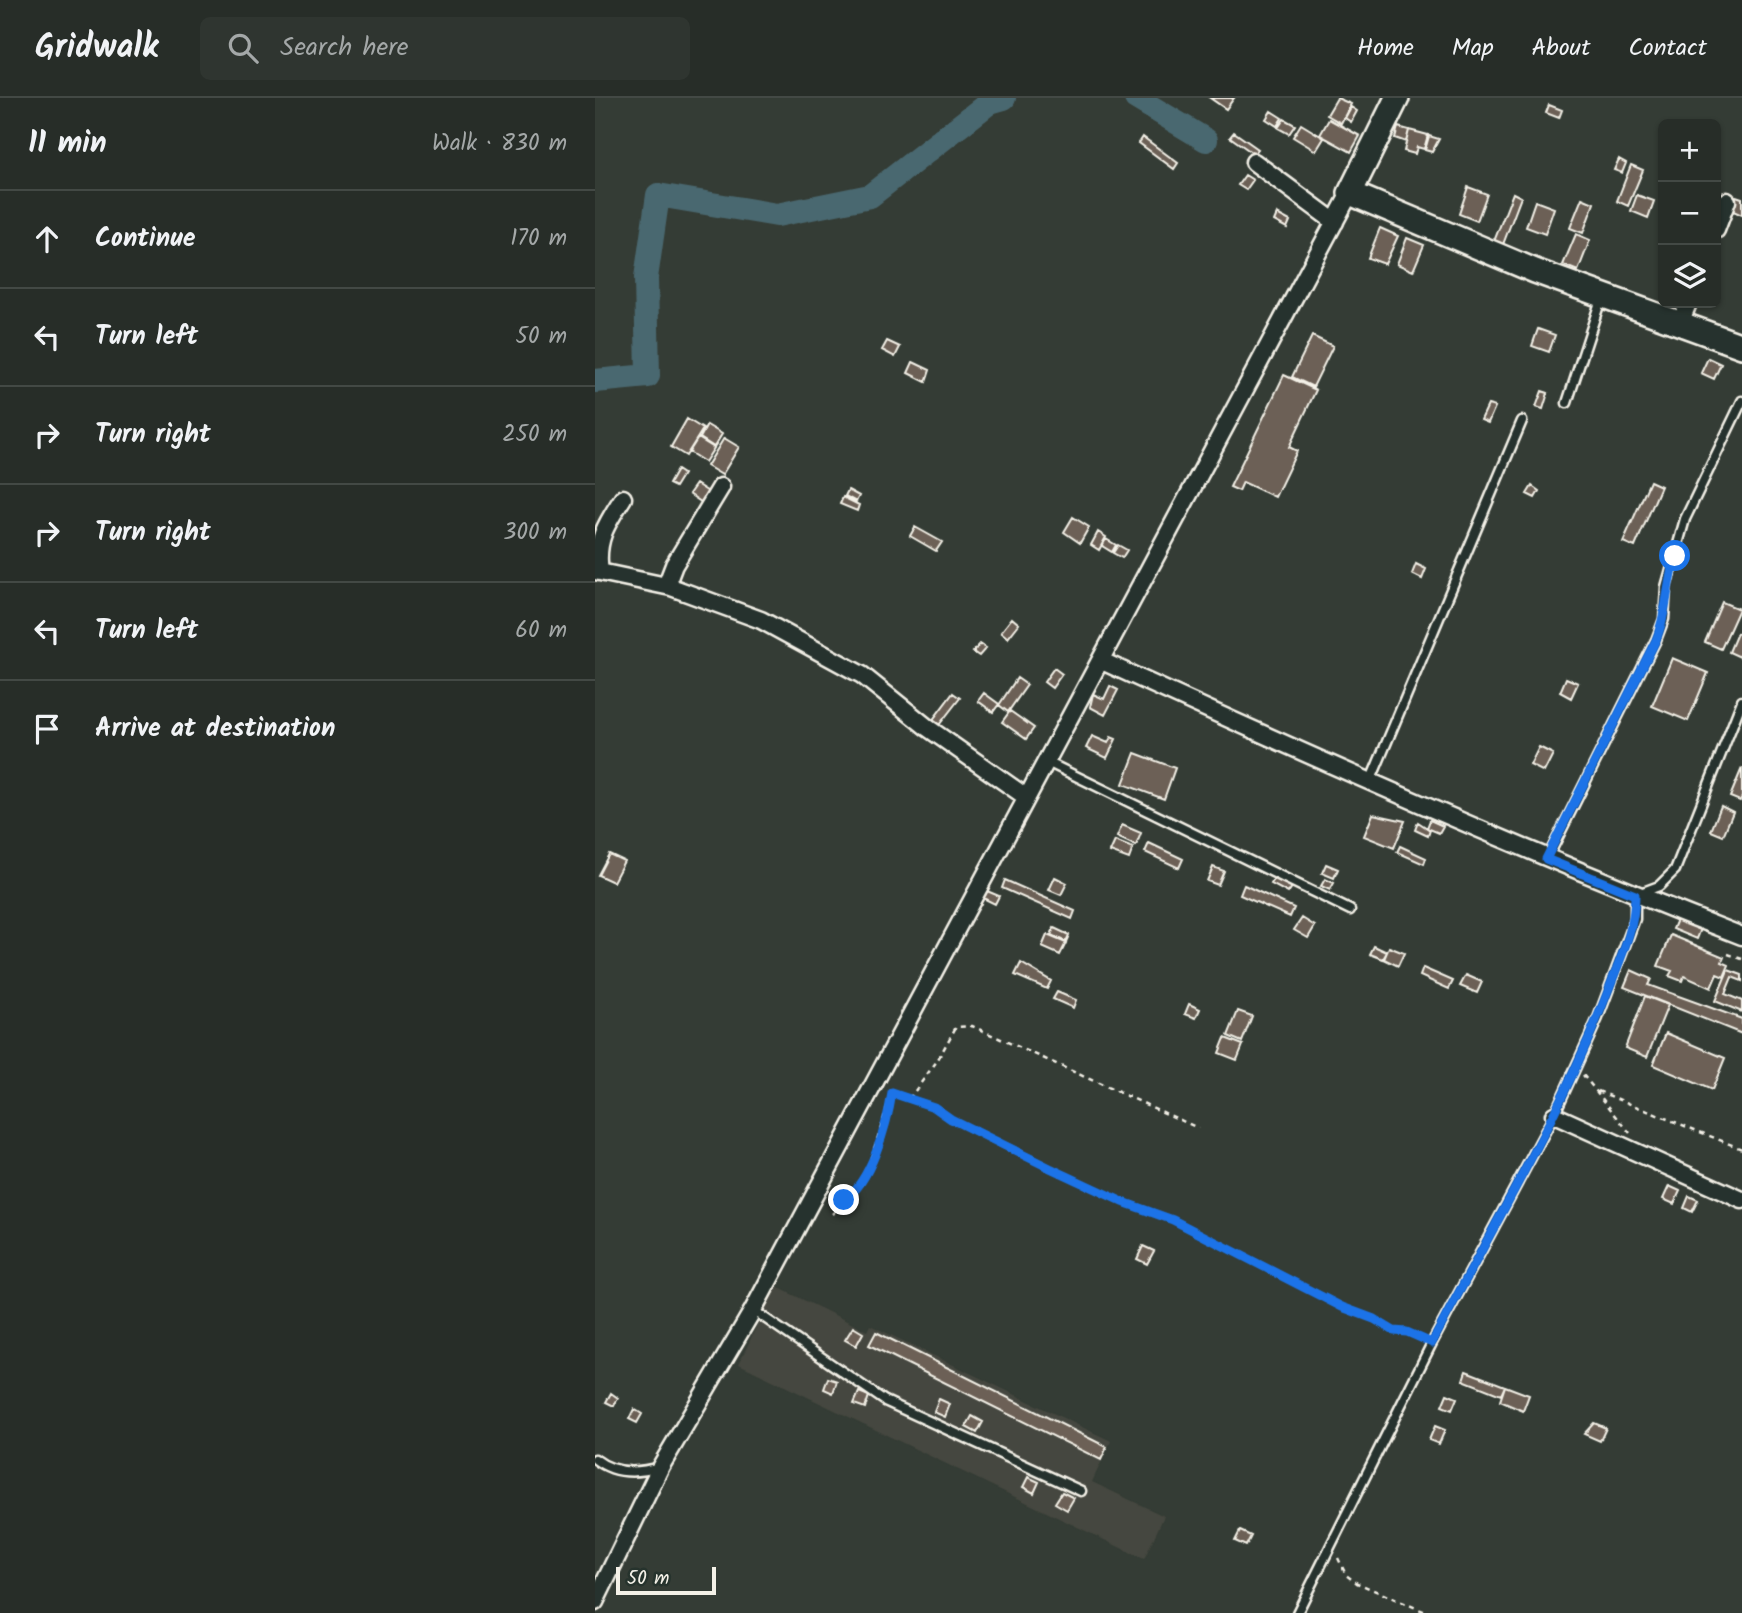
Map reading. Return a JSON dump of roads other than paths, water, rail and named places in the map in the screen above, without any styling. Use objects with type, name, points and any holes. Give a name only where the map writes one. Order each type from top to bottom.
[{"type":"street","points":[[595,1602],[661,1466],[753,1310],[1335,222],[1397,98]]},
{"type":"street","points":[[1254,162],[1335,222]]},
{"type":"street","points":[[1350,193],[1601,296],[1684,313],[1742,346]]},
{"type":"street","points":[[1721,217],[1727,201]]},
{"type":"street","points":[[671,587],[669,578],[674,565],[721,487]]},
{"type":"street","points":[[623,498],[602,530],[597,554],[598,572],[671,587],[761,620],[862,675],[928,728],[1026,797]]},
{"type":"street","points":[[1101,661],[1546,859],[1742,936]]},
{"type":"street","points":[[1555,1115],[1742,1200]]},
{"type":"lane","points":[[1567,402],[1601,296]]},
{"type":"lane","points":[[1546,859],[1656,640],[1664,619],[1666,587],[1685,519],[1742,401]]},
{"type":"lane","points":[[1370,782],[1522,421]]},
{"type":"lane","points":[[1297,1613],[1432,1343],[1555,1115],[1635,919],[1635,895],[1659,887],[1675,870],[1742,701]]},
{"type":"lane","points":[[1045,761],[1350,910]]},
{"type":"lane","points":[[753,1310],[885,1401],[1081,1491]]},
{"type":"lane","points":[[595,1459],[606,1468],[638,1474],[661,1466]]},
{"type":"waterway","points":[[595,381],[648,376],[646,278],[658,195],[777,215],[870,196],[990,102],[1004,98]]},
{"type":"waterway","points":[[1136,98],[1206,140]]}]
